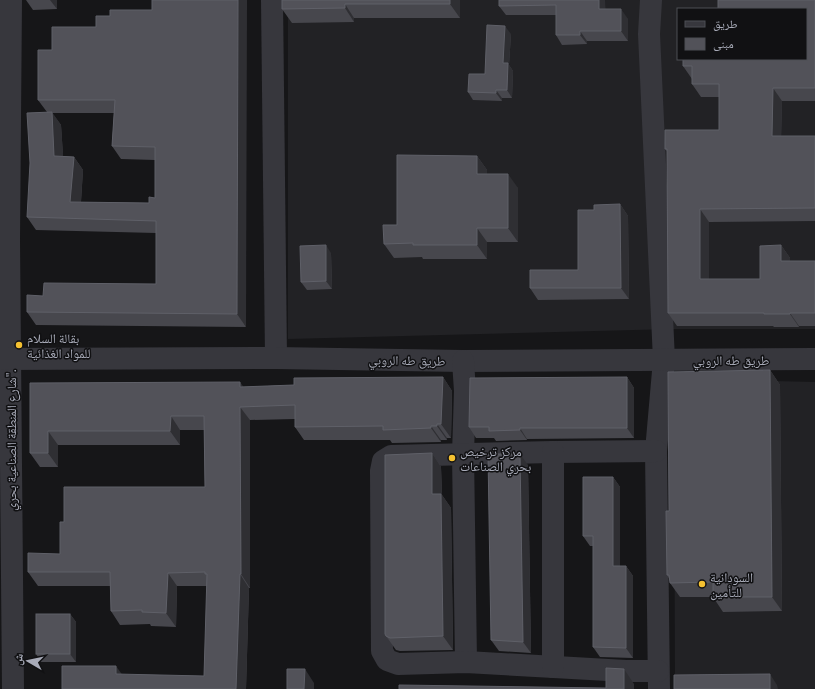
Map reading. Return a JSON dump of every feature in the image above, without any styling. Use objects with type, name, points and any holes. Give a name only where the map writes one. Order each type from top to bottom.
[{"type":"street","name":"شارع المنطقة الصناعية بحري\".","points":[[10,0],[9,240],[6,359],[13,689]]},
{"type":"street","points":[[272,0],[276,358]]},
{"type":"street","points":[[651,0],[649,34],[664,360],[656,451],[658,680],[626,671],[466,662],[398,664],[387,660],[382,651],[381,471],[383,461],[391,456],[656,451]]},
{"type":"street","name":"طريق طه الروبي","points":[[6,359],[276,358],[463,361],[815,359]]},
{"type":"street","points":[[463,361],[465,391],[463,454],[466,662]]},
{"type":"street","points":[[553,452],[553,667]]},
{"type":"shaded area","points":[[288,0],[815,0],[815,329],[673,329],[288,339]]},
{"type":"shaded area","points":[[674,379],[815,382],[815,689],[675,689]]},
{"type":"building","points":[[152,0],[238,0],[237,314],[27,312],[27,295],[43,296],[44,283],[156,284],[156,221],[27,217],[30,163],[27,113],[52,112],[54,156],[74,157],[70,202],[149,203],[149,197],[155,198],[155,147],[112,146],[115,100],[38,100],[38,50],[52,50],[52,27],[96,27],[96,16],[110,16],[110,10],[152,10]]},
{"type":"building","points":[[282,0],[450,0],[450,4],[345,4],[345,8],[282,9]]},
{"type":"building","points":[[499,0],[599,0],[599,9],[621,9],[621,31],[580,31],[580,35],[556,35],[556,5],[499,6]]},
{"type":"building","points":[[718,0],[815,0],[815,88],[773,88],[772,136],[815,136],[815,208],[700,209],[700,279],[760,279],[760,246],[781,245],[781,261],[815,261],[815,313],[668,313],[667,149],[665,149],[665,130],[719,130],[719,84],[692,84],[692,66],[683,66],[683,60],[807,60],[807,8],[718,8]]},
{"type":"building","points":[[487,25],[505,26],[503,63],[508,63],[507,90],[496,90],[496,93],[468,92],[469,74],[485,74]]},
{"type":"building","points":[[397,155],[477,156],[477,174],[508,174],[508,228],[477,228],[477,245],[413,245],[413,243],[384,244],[383,225],[397,225]]},
{"type":"building","points":[[620,204],[621,288],[530,288],[530,270],[578,270],[578,210],[594,210],[594,205]]},
{"type":"building","points":[[326,245],[326,281],[301,282],[300,246]]},
{"type":"building","points":[[770,370],[772,597],[713,597],[713,582],[670,583],[669,575],[667,575],[666,511],[669,511],[668,372]]},
{"type":"building","points":[[443,377],[441,424],[431,426],[431,428],[383,430],[383,426],[295,427],[295,405],[240,407],[241,574],[236,689],[62,689],[62,666],[116,666],[116,674],[204,676],[207,574],[205,574],[205,572],[168,573],[166,613],[142,612],[142,610],[111,611],[110,572],[28,572],[28,553],[60,554],[60,522],[64,522],[64,487],[205,487],[204,416],[171,416],[170,431],[48,431],[48,453],[30,453],[30,383],[240,382],[240,387],[294,385],[294,378]]},
{"type":"building","points":[[627,377],[627,428],[520,428],[520,430],[489,431],[489,427],[469,427],[470,378]]},
{"type":"building","points":[[432,453],[432,494],[441,494],[443,636],[390,638],[385,634],[385,455]]},
{"type":"building","points":[[488,454],[520,454],[523,642],[491,640]]},
{"type":"building","points":[[583,477],[613,477],[613,566],[626,566],[626,648],[593,647],[593,536],[583,536]]},
{"type":"building","points":[[36,614],[70,614],[70,654],[36,654]]},
{"type":"building","points":[[606,668],[624,669],[624,689],[399,689],[399,685],[606,688]]},
{"type":"building","points":[[287,669],[305,669],[304,689],[287,689]]},
{"type":"building","points":[[770,674],[770,689],[674,689],[674,675]]},
{"type":"place","name":"بقالة السلام للمواد الغذائية","points":[[19,345]]},
{"type":"place","name":"مركز ترخيص بحري الصناعات","points":[[452,458]]},
{"type":"place","name":"السودانية للتأمين","points":[[702,584]]}]
